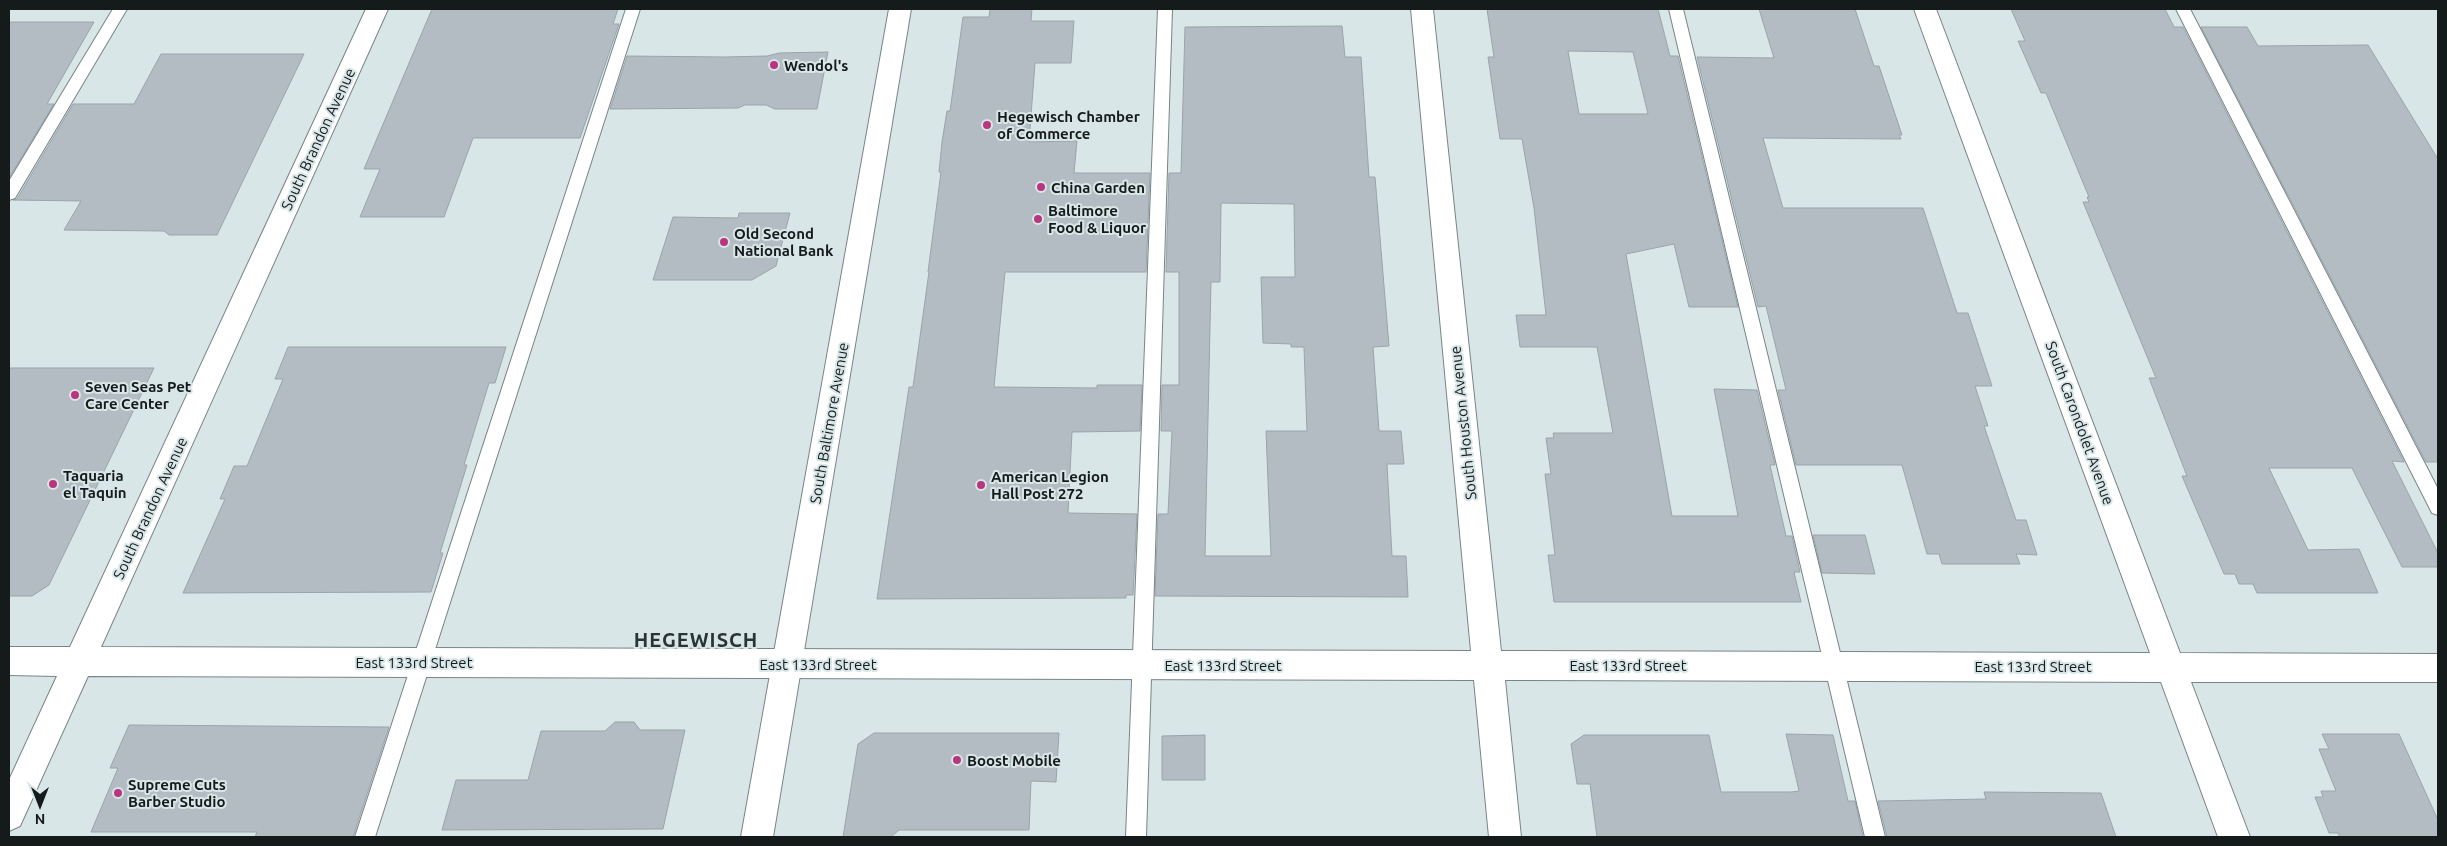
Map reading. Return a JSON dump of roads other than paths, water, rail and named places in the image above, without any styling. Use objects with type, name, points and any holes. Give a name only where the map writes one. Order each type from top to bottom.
[{"type":"street","name":"South Brandon Avenue","points":[[9,815],[377,9]]},
{"type":"street","name":"South Baltimore Avenue","points":[[757,837],[900,9]]},
{"type":"street","name":"South Houston Avenue","points":[[1422,9],[1505,837]]},
{"type":"street","name":"South Carondolet Avenue","points":[[1925,9],[2234,837]]},
{"type":"street","name":"East 133rd Street","points":[[9,661],[2438,668]]},
{"type":"lane","points":[[9,194],[120,9]]},
{"type":"lane","points":[[365,837],[634,9]]},
{"type":"lane","points":[[1136,837],[1165,9]]},
{"type":"lane","points":[[1676,9],[1875,837]]},
{"type":"lane","points":[[2183,9],[2438,507]]},
{"type":"place","name":"Wendol's","points":[[774,65]]},
{"type":"place","name":"Hegewisch Chamber of Commerce","points":[[987,125]]},
{"type":"place","name":"China Garden","points":[[1041,187]]},
{"type":"place","name":"Baltimore Food & Liquor","points":[[1038,219]]},
{"type":"place","name":"Old Second National Bank","points":[[724,242]]},
{"type":"place","name":"Seven Seas Pet Care Center","points":[[75,395]]},
{"type":"place","name":"Taquaria el Taquin","points":[[53,484]]},
{"type":"place","name":"American Legion Hall Post 272","points":[[981,485]]},
{"type":"place","name":"Boost Mobile","points":[[957,760]]},
{"type":"place","name":"Supreme Cuts Barber Studio","points":[[118,793]]},
{"type":"district","name":"HEGEWISCH","points":[[696,639]]}]
